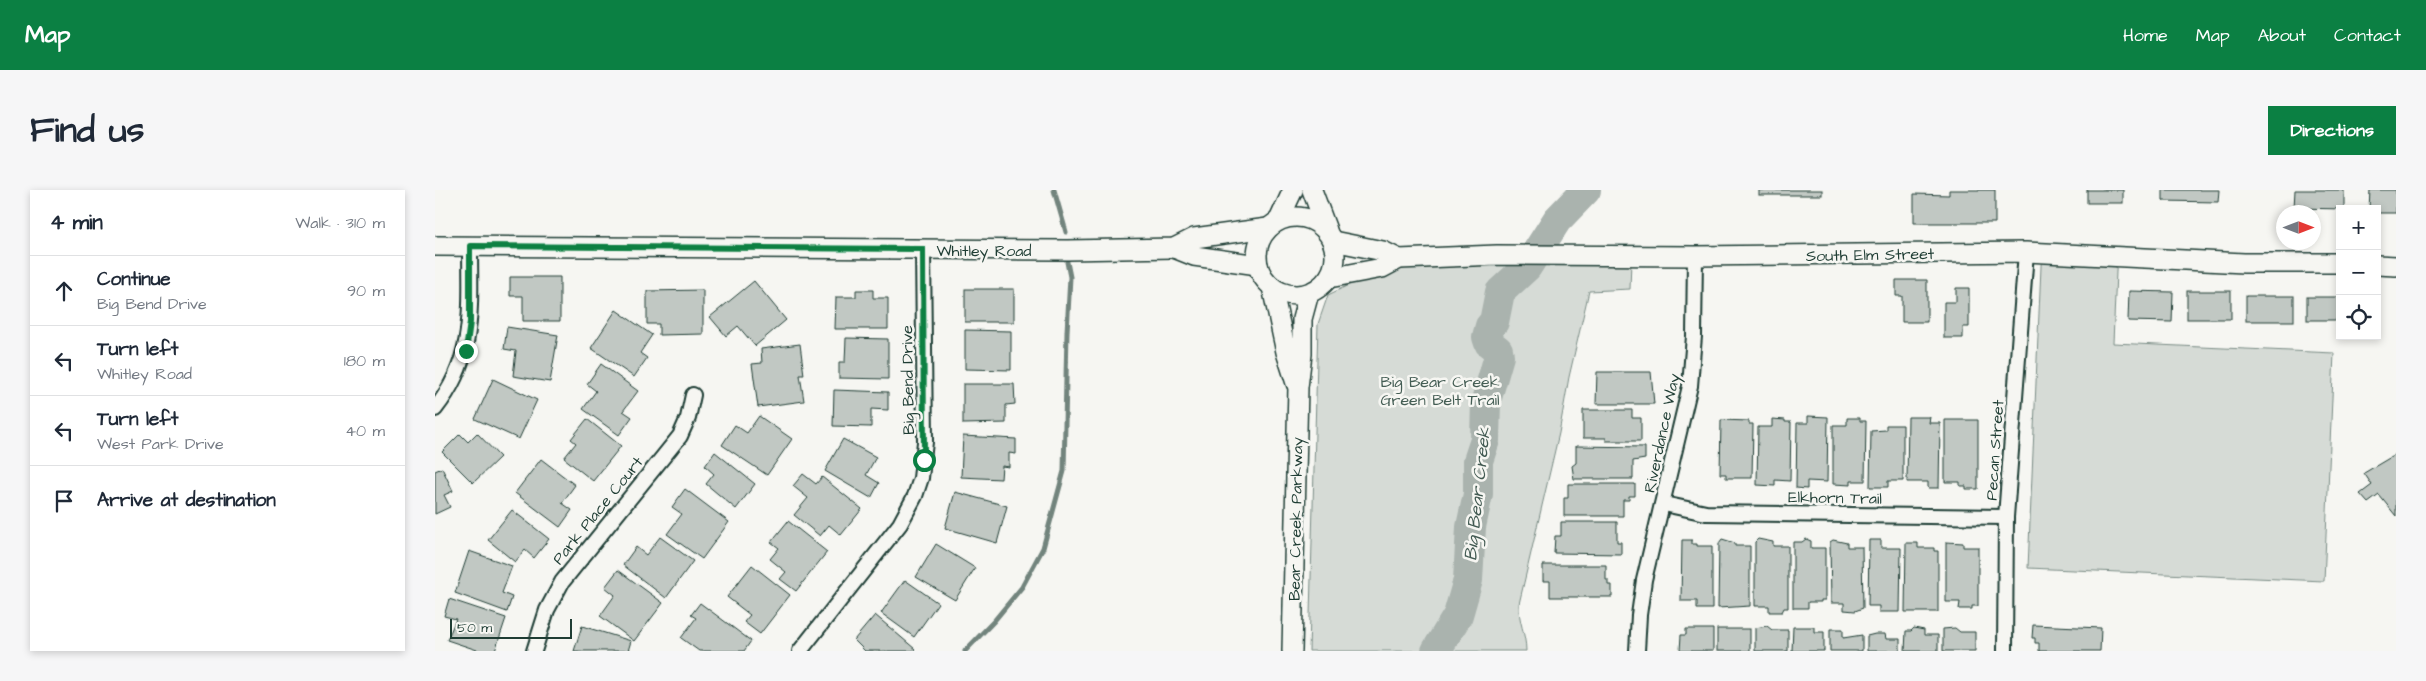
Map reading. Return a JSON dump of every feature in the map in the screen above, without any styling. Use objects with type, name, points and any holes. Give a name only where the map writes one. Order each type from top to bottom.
[{"type":"street","points":[[1293,190],[1274,224],[1261,238],[1257,251],[1258,265],[1263,277],[1272,287],[1283,293],[1296,295],[1309,294],[1320,288],[1329,278],[1335,266],[1336,254],[1312,190]]},
{"type":"street","points":[[1274,224],[1292,216],[1305,217],[1317,222],[1330,236]]},
{"type":"street","name":"Whitley Road","points":[[1174,248],[1195,238],[1274,224]]},
{"type":"street","name":"South Elm Street","points":[[1330,236],[1383,251],[1399,259]]},
{"type":"street","name":"Whitley Road","points":[[435,246],[1068,250],[1174,248],[1194,256],[1258,265]]},
{"type":"street","points":[[435,410],[457,375],[466,351],[470,322],[470,246]]},
{"type":"street","name":"Big Bend Drive","points":[[800,651],[900,524],[915,496],[921,478],[925,442],[923,249]]},
{"type":"street","name":"South Elm Street","points":[[1329,278],[1382,268],[1399,259],[1497,255],[1695,256],[2026,252],[2244,263],[2336,264]]},
{"type":"street","name":"Pecan Street","points":[[2005,651],[2006,517],[2026,252]]},
{"type":"street","name":"Riverdance Way","points":[[1637,651],[1639,614],[1644,580],[1664,504],[1690,386],[1694,336],[1695,256]]},
{"type":"street","points":[[2381,265],[2396,266]]},
{"type":"street","name":"Bear Creek Parkway","points":[[1272,287],[1286,352],[1298,386]]},
{"type":"street","name":"Bear Creek Parkway","points":[[1292,651],[1298,386],[1302,354],[1302,319],[1309,294]]},
{"type":"street","name":"Park Place Court","points":[[534,651],[547,610],[562,582],[680,436],[688,418],[693,395]]},
{"type":"street","name":"Elkhorn Trail","points":[[1664,504],[1707,513],[2006,517]]},
{"type":"green space","points":[[2042,244],[2117,248],[2113,343],[2334,353],[2324,581],[2028,568]]},
{"type":"green space","name":"Big Bear Creek Green Belt Trail","points":[[1436,261],[1631,261],[1630,289],[1589,291],[1569,377],[1559,433],[1519,604],[1526,651],[1309,651],[1318,324],[1328,295],[1361,279]]},
{"type":"building","points":[[1759,190],[1822,190],[1822,195],[1759,195]]},
{"type":"building","points":[[1949,190],[1995,190],[1995,223],[1914,223],[1914,194],[1949,195]]},
{"type":"building","points":[[2087,190],[2123,190],[2123,203],[2087,203]]},
{"type":"building","points":[[2163,190],[2219,190],[2218,202],[2163,201]]},
{"type":"building","points":[[2295,190],[2344,190],[2344,205],[2336,205],[2336,209],[2321,209],[2321,205],[2294,205]]},
{"type":"building","points":[[2370,190],[2396,190],[2396,213],[2381,213],[2381,205],[2369,205]]},
{"type":"building","points":[[510,277],[560,277],[560,321],[523,321],[523,296],[510,296]]},
{"type":"building","points":[[1896,280],[1927,280],[1927,322],[1902,322],[1902,296],[1896,296]]},
{"type":"building","points":[[754,281],[786,320],[755,346],[738,326],[726,336],[710,317]]},
{"type":"building","points":[[1956,288],[1969,288],[1969,327],[1963,327],[1963,338],[1944,338],[1944,302],[1956,302]]},
{"type":"building","points":[[965,289],[1014,289],[1014,322],[965,322]]},
{"type":"building","points":[[703,290],[703,334],[659,335],[659,324],[647,324],[647,291]]},
{"type":"building","points":[[856,290],[873,290],[873,298],[888,298],[888,329],[835,329],[836,297],[856,297]]},
{"type":"building","points":[[2129,291],[2173,292],[2172,322],[2128,321]]},
{"type":"building","points":[[2187,291],[2231,291],[2231,319],[2187,319]]},
{"type":"building","points":[[2246,296],[2294,296],[2294,321],[2246,321]]},
{"type":"building","points":[[2307,297],[2336,297],[2336,320],[2307,320]]},
{"type":"building","points":[[616,310],[652,335],[640,353],[647,358],[634,377],[591,348]]},
{"type":"building","points":[[507,327],[558,335],[550,382],[513,376],[516,351],[504,349]]},
{"type":"building","points":[[965,330],[1011,331],[1011,370],[965,369]]},
{"type":"building","points":[[846,338],[888,339],[888,379],[839,378],[839,362],[845,362]]},
{"type":"building","points":[[800,344],[804,375],[800,375],[804,401],[758,407],[752,364],[762,363],[761,349]]},
{"type":"building","points":[[601,364],[638,391],[623,411],[632,417],[619,435],[583,409],[596,391],[587,384]]},
{"type":"building","points":[[1597,372],[1651,372],[1654,404],[1596,404]]},
{"type":"building","points":[[493,379],[537,400],[519,439],[475,419]]},
{"type":"building","points":[[963,384],[1014,384],[1015,404],[1006,405],[1006,423],[963,424]]},
{"type":"building","points":[[834,390],[888,392],[888,410],[871,409],[871,427],[833,426]]},
{"type":"building","points":[[1583,410],[1632,410],[1632,418],[1641,418],[1641,441],[1606,441],[1606,438],[1583,438]]},
{"type":"building","points":[[759,416],[792,439],[767,475],[722,445],[735,425],[747,433]]},
{"type":"building","points":[[1808,416],[1828,417],[1827,482],[1807,481],[1807,489],[1796,488],[1797,423],[1808,423]]},
{"type":"building","points":[[1908,417],[1930,417],[1929,423],[1940,423],[1939,488],[1928,488],[1928,482],[1907,482]]},
{"type":"building","points":[[1847,418],[1860,418],[1860,421],[1866,421],[1865,481],[1851,481],[1851,485],[1833,484],[1833,425],[1847,425]]},
{"type":"building","points":[[587,419],[621,446],[593,481],[564,458],[576,443],[571,439]]},
{"type":"building","points":[[1772,419],[1791,422],[1790,481],[1775,480],[1775,486],[1757,485],[1758,427],[1772,427]]},
{"type":"building","points":[[1721,420],[1749,421],[1749,424],[1753,424],[1752,478],[1726,478],[1726,474],[1720,474]]},
{"type":"building","points":[[1945,420],[1978,420],[1978,489],[1966,489],[1966,486],[1960,486],[1960,482],[1945,482]]},
{"type":"building","points":[[1886,425],[1903,425],[1903,481],[1888,481],[1888,487],[1870,487],[1871,431],[1886,430]]},
{"type":"building","points":[[477,433],[500,457],[473,483],[442,452],[460,434],[468,442]]},
{"type":"building","points":[[963,436],[1016,439],[1016,454],[1009,453],[1009,467],[1002,466],[1001,479],[961,477]]},
{"type":"building","points":[[843,439],[876,457],[866,475],[879,483],[871,498],[825,471]]},
{"type":"building","points":[[1576,446],[1645,447],[1645,459],[1633,461],[1633,479],[1574,479],[1572,466],[1576,463]]},
{"type":"building","points":[[715,452],[755,484],[736,509],[706,484],[714,474],[705,466]]},
{"type":"building","points":[[2396,454],[2396,516],[2379,495],[2368,503],[2360,494],[2372,485],[2364,473]]},
{"type":"building","points":[[541,459],[575,485],[562,503],[572,510],[560,527],[515,493]]},
{"type":"building","points":[[442,468],[453,491],[444,495],[450,507],[435,514],[435,471]]},
{"type":"building","points":[[803,474],[816,484],[822,477],[862,509],[841,535],[829,525],[820,536],[794,515],[808,498],[793,486]]},
{"type":"building","points":[[1568,484],[1635,484],[1635,496],[1629,496],[1629,500],[1623,500],[1623,516],[1564,516],[1564,498],[1568,498]]},
{"type":"building","points":[[685,489],[729,522],[702,559],[667,534],[682,514],[672,507]]},
{"type":"building","points":[[955,492],[1007,506],[997,543],[945,528]]},
{"type":"building","points":[[512,510],[549,539],[534,558],[525,550],[515,562],[488,540]]},
{"type":"building","points":[[788,521],[827,552],[796,591],[780,579],[786,572],[770,559],[779,548],[771,542]]},
{"type":"building","points":[[1561,522],[1617,522],[1617,542],[1621,542],[1621,554],[1554,553],[1555,536],[1561,536]]},
{"type":"building","points":[[660,537],[693,561],[666,598],[623,565],[636,547],[646,555]]},
{"type":"building","points":[[1722,539],[1735,543],[1735,546],[1750,546],[1750,606],[1718,608],[1719,543]]},
{"type":"building","points":[[1758,539],[1773,542],[1773,546],[1788,546],[1788,608],[1784,608],[1782,612],[1769,612],[1769,606],[1755,606],[1755,542]]},
{"type":"building","points":[[1806,539],[1811,541],[1811,548],[1825,548],[1825,600],[1821,600],[1821,602],[1808,602],[1808,608],[1793,608],[1793,542],[1802,542]]},
{"type":"building","points":[[1682,540],[1692,540],[1692,544],[1697,544],[1697,546],[1712,546],[1712,609],[1697,609],[1697,601],[1681,601]]},
{"type":"building","points":[[1833,540],[1847,543],[1847,547],[1862,547],[1863,608],[1855,611],[1844,610],[1844,603],[1831,603],[1830,542]]},
{"type":"building","points":[[1869,540],[1881,540],[1881,548],[1901,548],[1900,612],[1879,612],[1879,606],[1868,606]]},
{"type":"building","points":[[1946,542],[1963,543],[1963,547],[1978,547],[1978,606],[1972,606],[1972,609],[1959,609],[1960,602],[1946,602]]},
{"type":"building","points":[[1906,543],[1918,543],[1918,548],[1934,548],[1934,551],[1938,551],[1938,612],[1905,612]]},
{"type":"building","points":[[936,544],[975,568],[955,600],[916,577]]},
{"type":"building","points":[[469,551],[512,566],[502,593],[512,597],[507,612],[455,593]]},
{"type":"building","points":[[752,565],[790,595],[760,634],[744,622],[750,615],[727,597]]},
{"type":"building","points":[[1543,565],[1606,565],[1606,580],[1608,580],[1608,585],[1612,585],[1612,597],[1550,597],[1550,581],[1543,581]]},
{"type":"building","points":[[618,570],[663,603],[634,641],[600,616],[615,595],[605,587]]},
{"type":"building","points":[[905,580],[938,603],[914,637],[881,613]]},
{"type":"building","points":[[449,599],[506,618],[495,651],[480,651],[447,640],[456,619],[444,616]]},
{"type":"building","points":[[700,603],[751,641],[744,651],[699,651],[681,638],[696,618],[691,615]]},
{"type":"building","points":[[875,615],[915,649],[913,651],[865,651],[854,640]]},
{"type":"building","points":[[2033,625],[2101,628],[2100,651],[2039,651],[2039,643],[2035,643],[2035,638],[2032,638]]},
{"type":"building","points":[[582,626],[631,641],[628,651],[574,651]]},
{"type":"building","points":[[1767,626],[1772,630],[1788,630],[1788,651],[1755,651],[1755,628]]},
{"type":"building","points":[[1793,627],[1814,627],[1814,632],[1824,632],[1824,651],[1792,651]]},
{"type":"building","points":[[1914,628],[1924,630],[1924,635],[1938,635],[1938,651],[1905,651],[1906,631],[1911,631]]},
{"type":"building","points":[[1955,628],[1960,632],[1975,632],[1975,651],[1943,651],[1943,629]]},
{"type":"building","points":[[1686,629],[1713,629],[1713,651],[1680,651],[1681,635],[1686,635]]},
{"type":"building","points":[[1717,629],[1750,629],[1750,651],[1717,651]]},
{"type":"building","points":[[1830,629],[1843,629],[1843,638],[1862,635],[1862,651],[1830,651]]},
{"type":"building","points":[[1885,634],[1886,639],[1900,639],[1900,651],[1867,651],[1867,636]]},
{"type":"waterway","points":[[1054,190],[1066,232]]},
{"type":"waterway","name":"Big Bear Creek","points":[[1436,651],[1458,615],[1468,580],[1471,527],[1478,494],[1478,461],[1485,440],[1486,401],[1499,356],[1498,350],[1489,343],[1487,337],[1490,326],[1494,322],[1500,292],[1527,267],[1557,220],[1586,190]]},
{"type":"waterway","points":[[965,651],[994,621],[1022,587],[1043,548],[1064,471],[1070,277],[1067,262]]},
{"type":"route","points":[[466,351],[470,322],[470,246],[923,249],[924,460]]}]
